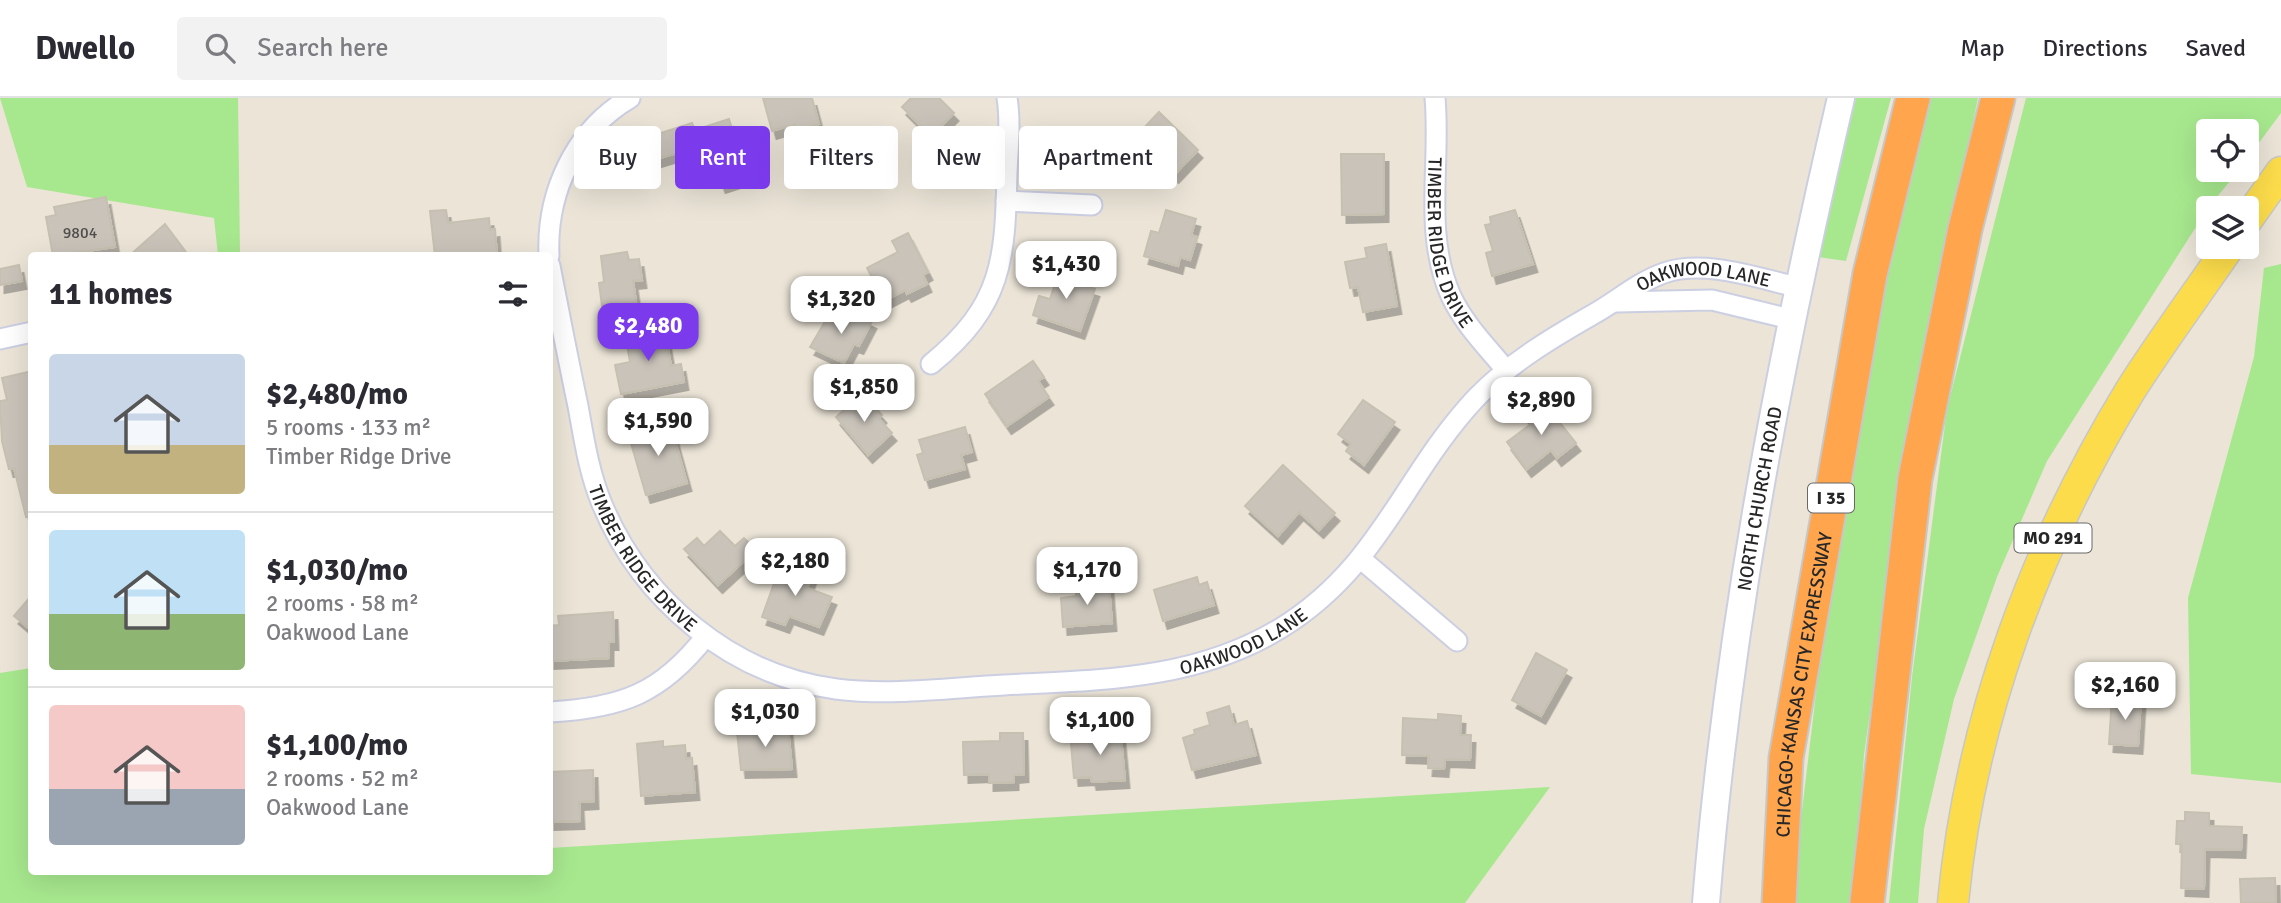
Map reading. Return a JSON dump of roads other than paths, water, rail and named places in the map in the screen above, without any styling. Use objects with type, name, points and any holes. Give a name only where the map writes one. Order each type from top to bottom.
[{"type":"highway","name":"CHICAGO-KANSAS CITY EXPRESSWAY","points":[[1779,903],[1786,758],[1870,274],[1913,98]]},
{"type":"highway","points":[[1867,903],[1915,479],[1965,229],[1997,98]]},
{"type":"main road","name":"NORTH CHURCH ROAD","points":[[1706,903],[1743,583],[1790,319],[1841,98]]},
{"type":"main road","points":[[2259,203],[2281,172]]},
{"type":"main road","name":"MO 291","points":[[1953,903],[1956,863],[1984,721],[2018,619],[2063,513],[2131,390],[2221,259]]},
{"type":"street","points":[[549,252],[552,208],[570,160],[605,116],[630,98]]},
{"type":"street","points":[[931,364],[962,337],[990,296],[1006,239],[1007,98]]},
{"type":"street","name":"TIMBER RIDGE DRIVE","points":[[1435,98],[1435,220],[1441,270],[1465,321],[1506,370]]},
{"type":"street","points":[[1006,201],[1092,205]]},
{"type":"street","name":"OAKWOOD LANE","points":[[706,636],[769,671],[835,689],[876,692],[1144,677],[1219,659],[1252,644],[1312,606],[1361,559],[1449,432],[1475,400],[1506,370],[1543,342],[1616,302],[1638,285],[1668,271],[1699,269],[1739,274],[1797,287]]},
{"type":"street","name":"OAKWOOD LANE","points":[[1616,302],[1712,300],[1790,319]]},
{"type":"street","name":"TIMBER RIDGE DRIVE","points":[[553,302],[556,338],[601,502],[619,540],[659,594],[706,636]]},
{"type":"street","points":[[0,339],[28,333]]},
{"type":"street","points":[[1361,559],[1457,641]]},
{"type":"street","points":[[553,712],[591,709],[619,703],[645,692],[671,675],[706,636]]}]
